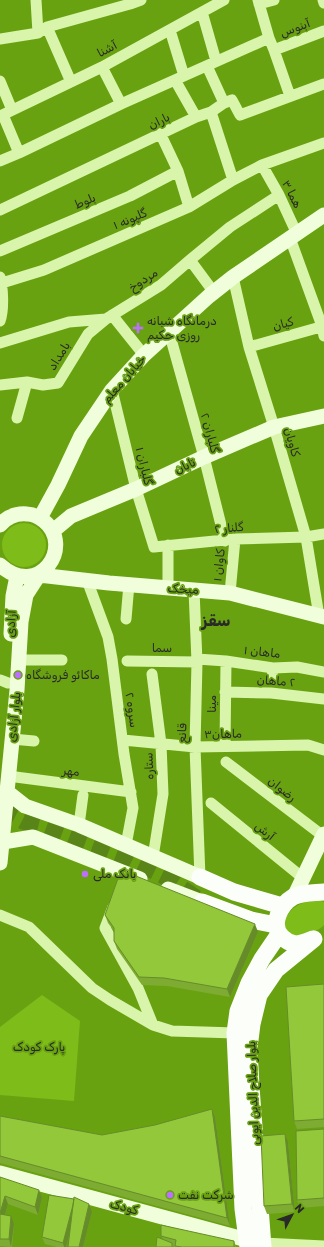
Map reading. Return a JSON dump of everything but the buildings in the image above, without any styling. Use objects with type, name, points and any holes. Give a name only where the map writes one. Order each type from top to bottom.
[{"type":"main road","points":[[200,877],[234,892],[288,901],[304,894],[324,892]]},
{"type":"main road","name":"بلوار صلاح الدین ایوبی","points":[[255,1244],[243,1209],[235,1033],[238,1011],[249,983],[278,930],[278,915],[288,901]]},
{"type":"main road","points":[[202,902],[278,930],[286,941],[295,944],[305,942],[319,936]]},
{"type":"main road","name":"بلوار صلاح الدین ایوبی","points":[[255,1244],[249,1048],[252,1024],[259,995],[276,970],[319,936]]},
{"type":"street","points":[[36,0],[43,30],[71,82]]},
{"type":"street","points":[[0,39],[43,30],[129,2],[141,0]]},
{"type":"street","name":"آشنا","points":[[5,114],[102,67],[224,0]]},
{"type":"street","points":[[274,0],[258,2],[290,96]]},
{"type":"street","points":[[202,12],[212,63],[224,103],[232,100],[240,115],[324,84]]},
{"type":"street","points":[[170,30],[179,78],[196,117]]},
{"type":"street","name":"آبنوس","points":[[274,50],[324,31]]},
{"type":"street","points":[[0,161],[121,104],[269,38]]},
{"type":"street","points":[[102,67],[121,104]]},
{"type":"street","points":[[0,81],[5,114],[19,153]]},
{"type":"street","name":"باران","points":[[0,210],[161,135],[196,117],[211,112],[224,103]]},
{"type":"street","points":[[211,112],[233,180]]},
{"type":"street","points":[[161,135],[178,171],[189,207]]},
{"type":"street","name":"گلپونه ۱","points":[[1,280],[44,270],[189,207],[233,180],[262,165],[324,143]]},
{"type":"street","name":"هما ۳","points":[[262,165],[279,195],[294,236],[323,329]]},
{"type":"street","name":"بلوط","points":[[0,251],[130,196],[178,171]]},
{"type":"street","name":"مردوخ","points":[[0,343],[69,322],[109,317],[161,285],[230,227],[279,195]]},
{"type":"street","name":"خیابان معلم","points":[[40,518],[58,485],[81,436],[112,390],[144,355],[208,296],[233,277],[324,216]]},
{"type":"street","points":[[190,260],[210,287]]},
{"type":"street","name":"کاویان","points":[[233,277],[249,347],[306,537],[322,617]]},
{"type":"street","points":[[0,321],[2,315],[1,280]]},
{"type":"street","points":[[109,317],[144,355]]},
{"type":"street","name":"بامداد","points":[[0,385],[27,382],[42,385],[58,383],[88,334],[109,317]]},
{"type":"street","name":"کیان","points":[[249,347],[323,329]]},
{"type":"street","name":"گلباران ۲","points":[[169,332],[204,457],[230,540]]},
{"type":"street","points":[[17,418],[27,382]]},
{"type":"street","name":"گلباران ۱","points":[[112,390],[136,489],[154,547]]},
{"type":"street","name":"تابان","points":[[53,531],[71,516],[136,489],[204,457],[274,428],[324,416]]},
{"type":"street","points":[[1,520],[12,516],[31,514],[48,524],[53,531]]},
{"type":"street","name":"بلوار آزادی","points":[[0,863],[3,842],[5,778],[12,739],[21,622],[26,594],[39,575],[48,567],[53,559],[56,550],[56,540],[53,531]]},
{"type":"street","name":"گلنار ۲","points":[[154,547],[230,540],[306,537],[324,534]]},
{"type":"street","name":"کاوان ۱","points":[[230,540],[230,593]]},
{"type":"street","points":[[168,545],[168,588]]},
{"type":"street","points":[[0,565],[8,572],[17,576]]},
{"type":"street","name":"میخک","points":[[17,576],[25,577],[39,575],[230,593],[322,617]]},
{"type":"street","name":"آزادی","points":[[5,778],[4,682],[13,596],[17,576]]},
{"type":"street","name":"سروه ۲","points":[[87,580],[108,637],[131,792],[133,808],[126,846]]},
{"type":"street","points":[[126,619],[129,584]]},
{"type":"street","name":"قانع","points":[[194,590],[197,660],[195,748],[200,877]]},
{"type":"street","points":[[19,660],[62,660]]},
{"type":"street","name":"سما","points":[[127,661],[197,660]]},
{"type":"street","name":"ماهان ۱","points":[[197,660],[226,661],[273,668],[297,667],[324,672]]},
{"type":"street","name":"مینا","points":[[225,746],[226,661]]},
{"type":"street","points":[[272,680],[273,668]]},
{"type":"street","name":"ستاره","points":[[152,674],[161,744],[163,794],[153,857]]},
{"type":"street","name":"٢ ماهان","points":[[225,692],[271,693],[324,699]]},
{"type":"street","points":[[12,739],[34,741]]},
{"type":"street","name":"ماهان۳","points":[[123,740],[195,748],[225,746],[308,745],[324,750]]},
{"type":"street","name":"رضوان","points":[[226,762],[324,835]]},
{"type":"street","points":[[5,778],[25,806],[79,826],[200,877]]},
{"type":"street","name":"مهر","points":[[5,778],[131,792]]},
{"type":"street","points":[[79,826],[83,795]]},
{"type":"street","name":"آرش","points":[[211,803],[303,878]]},
{"type":"street","points":[[288,901],[303,878],[324,835]]},
{"type":"street","points":[[3,842],[33,837],[123,879],[155,884],[202,902]]},
{"type":"street","points":[[116,899],[105,928],[138,988],[153,1025]]},
{"type":"street","points":[[0,915],[29,927],[92,988],[153,1025],[172,1031],[235,1033]]},
{"type":"street","name":"کودک","points":[[0,1173],[255,1244]]},
{"type":"street","points":[[255,1244],[324,1246]]},
{"type":"green space","points":[[24,523],[36,527],[42,533],[46,545],[42,557],[36,563],[24,567],[12,563],[6,557],[2,545],[6,533],[12,527]]},
{"type":"green space","points":[[316,899],[324,902],[324,925],[307,935],[296,936],[288,933],[283,924],[289,913],[300,904]]},
{"type":"green space","name":"پارک کودک","points":[[42,995],[80,1021],[74,1101],[0,1095],[0,1027]]},
{"type":"tunnel","points":[[0,809],[23,821],[39,825],[131,860],[164,876],[196,898]]},
{"type":"place","name":"درمانگاه شبانه روزی حکیم","points":[[138,328]]},
{"type":"place","name":"ماکائو فروشگاه","points":[[18,675]]},
{"type":"place","name":"بانک ملی","points":[[85,874]]},
{"type":"place","name":"شرکت نفت","points":[[170,1195]]},
{"type":"district","name":"سقز","points":[[216,620]]}]
